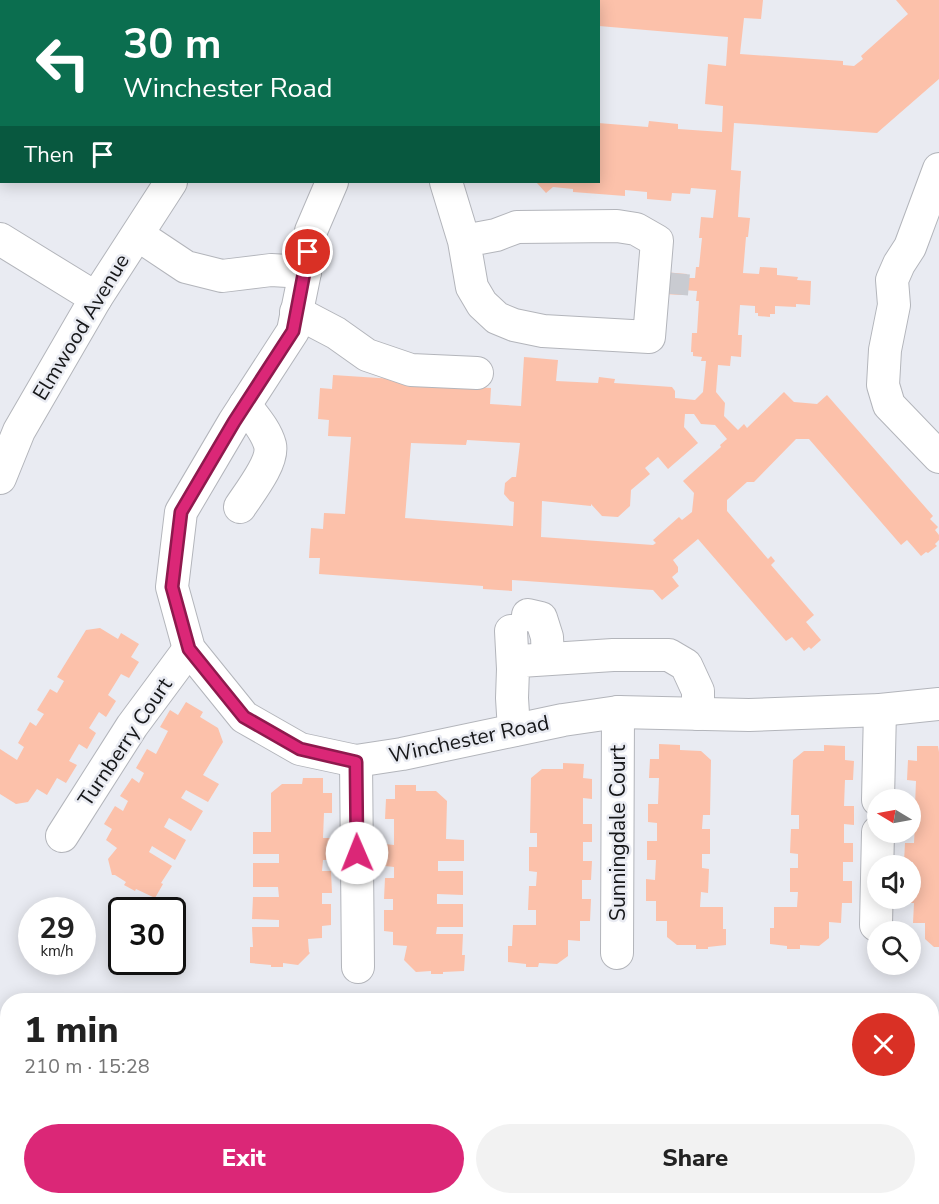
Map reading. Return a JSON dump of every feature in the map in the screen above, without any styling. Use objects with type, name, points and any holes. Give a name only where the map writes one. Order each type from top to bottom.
[{"type":"street","points":[[939,169],[910,248],[892,280],[894,305],[885,350],[883,385],[889,405],[939,457]]},
{"type":"street","name":"Elmwood Avenue","points":[[0,478],[19,431],[96,298],[170,183]]},
{"type":"street","name":"Winchester Road","points":[[332,183],[311,231],[293,331],[245,405],[181,512],[172,587],[189,649],[244,717],[300,749],[356,762],[562,720],[618,712],[749,715],[880,710],[939,704]]},
{"type":"street","points":[[446,183],[464,241],[472,287],[482,304],[496,318],[514,325],[554,332],[649,337],[657,241]]},
{"type":"street","points":[[464,241],[496,235],[517,227],[540,226],[617,226],[636,229],[649,235],[657,241],[673,284],[650,328]]},
{"type":"street","points":[[138,236],[186,267],[222,276],[271,270],[305,272]]},
{"type":"street","points":[[0,239],[96,298]]},
{"type":"street","points":[[296,312],[336,333],[367,355],[411,370],[477,373]]},
{"type":"street","points":[[240,507],[267,465],[270,446],[258,422],[245,405]]},
{"type":"street","points":[[514,730],[513,669],[519,623],[541,618],[547,637],[548,659]]},
{"type":"street","name":"Turnberry Court","points":[[62,836],[132,726],[189,649]]},
{"type":"street","points":[[513,669],[520,661],[613,655],[669,656],[687,664],[698,691],[698,714]]},
{"type":"street","points":[[878,789],[880,710]]},
{"type":"street","name":"Sunningdale Court","points":[[617,953],[618,712]]},
{"type":"street","points":[[356,762],[358,967]]},
{"type":"street","points":[[876,921],[878,843]]},
{"type":"building","points":[[600,0],[763,0],[761,19],[744,18],[740,54],[843,61],[843,65],[854,66],[863,59],[861,56],[908,14],[896,0],[939,0],[939,79],[877,133],[734,123],[731,170],[741,171],[738,217],[750,218],[743,273],[759,274],[760,267],[777,268],[777,275],[811,281],[810,305],[775,306],[775,314],[770,314],[770,317],[758,316],[758,313],[755,313],[755,306],[740,305],[738,335],[742,335],[741,357],[731,356],[730,366],[718,365],[716,392],[725,403],[724,416],[738,430],[744,424],[747,428],[784,392],[794,402],[817,404],[827,395],[933,516],[930,519],[938,527],[935,530],[939,535],[939,540],[935,544],[937,546],[921,556],[907,540],[901,545],[809,439],[796,439],[754,482],[747,482],[727,500],[727,511],[768,559],[771,556],[775,561],[771,565],[814,615],[806,622],[821,640],[811,649],[809,647],[804,651],[792,637],[786,641],[698,539],[673,560],[678,567],[678,572],[672,577],[679,586],[662,600],[653,590],[512,580],[512,591],[483,589],[483,586],[319,574],[320,558],[309,558],[311,528],[323,529],[324,513],[345,514],[351,437],[328,436],[329,420],[318,419],[320,388],[332,389],[333,375],[470,384],[470,387],[491,388],[490,404],[521,406],[524,357],[558,360],[556,381],[598,383],[599,377],[615,379],[614,383],[672,387],[675,391],[675,398],[695,400],[703,392],[706,361],[701,361],[702,357],[693,356],[691,352],[692,333],[697,333],[699,301],[696,301],[697,291],[683,290],[683,295],[662,294],[664,272],[687,274],[686,278],[695,278],[696,267],[699,267],[702,238],[699,238],[701,217],[713,218],[716,190],[691,188],[690,194],[672,193],[671,201],[647,199],[647,192],[625,190],[625,196],[573,192],[573,189],[553,187],[546,193],[537,183],[600,183],[600,123],[648,127],[649,121],[678,124],[678,129],[722,132],[723,106],[705,104],[708,64],[726,66],[728,37],[600,26]],"holes":[[[685,414],[694,414],[701,424],[715,425],[727,439],[683,481],[694,493],[692,512],[682,520],[679,517],[653,540],[656,543],[653,545],[541,537],[542,501],[591,506],[591,504],[602,516],[618,517],[630,506],[631,490],[650,474],[645,468],[658,457],[668,469],[698,443],[684,427]],[[467,440],[520,443],[516,477],[512,477],[505,483],[504,494],[514,502],[513,526],[405,518],[411,443],[466,445]]]},
{"type":"building","points":[[100,628],[118,639],[121,633],[139,644],[131,657],[139,662],[129,678],[121,674],[108,695],[116,701],[106,717],[99,712],[89,728],[96,733],[87,749],[79,744],[69,761],[77,765],[66,783],[57,778],[47,795],[37,789],[28,802],[16,804],[0,794],[0,749],[17,760],[24,747],[18,743],[30,722],[36,726],[44,714],[37,710],[50,689],[57,693],[64,681],[57,677],[86,630]]},
{"type":"building","points":[[186,702],[203,712],[200,717],[218,728],[223,742],[203,775],[219,784],[208,802],[186,790],[181,798],[203,811],[191,831],[169,818],[164,827],[186,840],[175,860],[152,846],[149,852],[172,866],[156,897],[153,897],[136,889],[135,891],[124,885],[126,882],[112,875],[108,859],[117,848],[106,840],[112,829],[104,824],[115,806],[123,811],[128,801],[120,796],[132,778],[139,783],[144,773],[136,768],[147,749],[156,754],[168,731],[160,727],[170,710],[178,715]]},
{"type":"building","points":[[659,744],[680,745],[680,750],[701,751],[711,760],[710,815],[703,815],[702,829],[710,829],[710,854],[702,854],[702,868],[709,869],[708,893],[701,892],[700,907],[723,907],[726,945],[696,949],[696,945],[677,945],[667,937],[667,921],[656,921],[656,901],[646,901],[646,879],[655,880],[656,860],[647,860],[647,841],[657,841],[657,823],[648,822],[648,804],[658,804],[659,778],[649,778],[650,759],[659,759]]},
{"type":"building","points":[[824,745],[845,746],[845,760],[854,761],[853,780],[845,780],[844,806],[854,806],[854,825],[844,824],[844,843],[853,843],[853,862],[843,862],[843,881],[852,881],[852,903],[842,903],[841,923],[829,922],[829,938],[819,946],[800,945],[800,949],[787,949],[787,946],[770,944],[770,928],[774,928],[774,907],[797,907],[798,892],[790,892],[790,868],[798,868],[798,854],[790,853],[791,829],[799,829],[799,815],[791,815],[793,760],[804,751],[824,751]]},
{"type":"building","points":[[917,746],[938,746],[939,947],[934,947],[925,939],[925,923],[913,921],[914,909],[921,909],[921,855],[904,855],[905,843],[921,843],[921,789],[916,789],[916,781],[907,780],[908,760],[917,761]]},
{"type":"building","points":[[563,763],[584,764],[583,778],[592,779],[592,799],[583,798],[583,824],[592,824],[592,842],[583,842],[583,861],[592,861],[591,880],[582,880],[582,899],[591,899],[590,921],[580,921],[580,941],[568,940],[568,956],[557,964],[539,963],[538,967],[526,967],[526,964],[508,962],[508,946],[512,946],[513,925],[536,925],[536,910],[528,910],[529,886],[536,886],[537,872],[529,871],[529,847],[537,847],[537,833],[530,833],[531,778],[542,769],[563,769]]},
{"type":"building","points":[[303,778],[323,778],[323,793],[332,793],[332,813],[324,813],[323,838],[332,838],[332,860],[323,860],[322,871],[331,871],[332,893],[322,893],[322,904],[331,904],[331,925],[322,926],[322,938],[308,939],[310,953],[298,965],[283,963],[283,967],[271,967],[271,965],[250,963],[250,947],[253,947],[252,927],[279,927],[279,920],[252,919],[253,897],[279,897],[278,887],[253,887],[253,863],[279,863],[279,854],[253,854],[253,832],[271,832],[271,793],[282,784],[302,784]]},
{"type":"building","points":[[395,785],[416,785],[416,791],[436,791],[447,801],[446,839],[464,840],[464,861],[438,861],[438,871],[463,871],[463,895],[437,894],[437,904],[463,904],[463,927],[437,927],[436,934],[463,934],[464,971],[443,972],[443,974],[431,974],[431,971],[416,972],[404,960],[407,946],[393,945],[393,932],[384,931],[384,910],[393,910],[393,899],[384,899],[385,878],[394,878],[394,867],[385,866],[385,844],[394,845],[394,819],[385,819],[386,799],[395,799]]},
{"type":"tunnel","points":[[672,294],[674,273]]},
{"type":"route","points":[[308,252],[293,331],[234,422],[181,512],[172,587],[189,649],[244,717],[300,749],[356,762],[357,853]]}]
